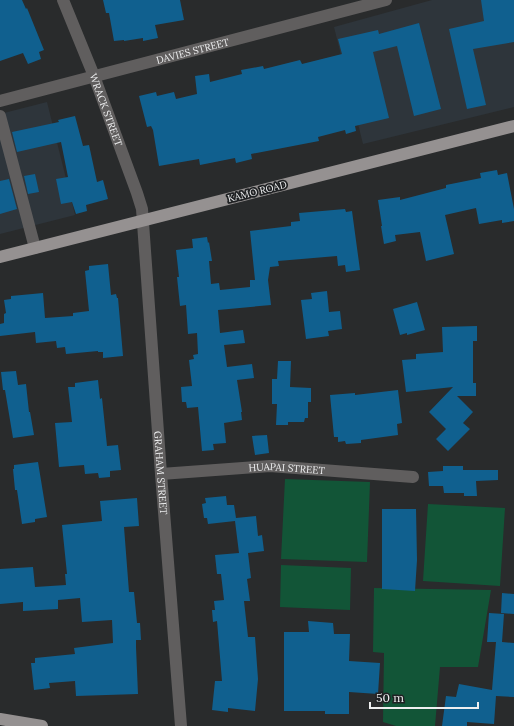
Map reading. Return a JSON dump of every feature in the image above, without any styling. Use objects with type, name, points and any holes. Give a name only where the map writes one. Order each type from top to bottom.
[{"type":"main road","name":"KAMO ROAD","points":[[0,257],[514,126]]},
{"type":"main road","points":[[0,719],[42,726]]},
{"type":"street","name":"WRACK STREET","points":[[63,0],[94,76],[137,193],[142,209],[142,220]]},
{"type":"street","name":"DAVIES STREET","points":[[0,101],[386,0]]},
{"type":"street","points":[[0,116],[35,248]]},
{"type":"street","name":"GRAHAM STREET","points":[[142,220],[181,726]]},
{"type":"street","name":"HUAPAI STREET","points":[[161,474],[270,466],[413,477]]},
{"type":"shaded area","points":[[432,0],[514,0],[514,107],[363,144],[334,27]]},
{"type":"shaded area","points":[[47,102],[75,215],[0,234],[0,114]]},
{"type":"green space","points":[[285,479],[370,482],[367,562],[281,559]]},
{"type":"green space","points":[[428,504],[505,508],[500,586],[423,581]]},
{"type":"green space","points":[[281,565],[351,568],[350,610],[280,607]]},
{"type":"green space","points":[[374,588],[491,590],[478,667],[440,667],[435,726],[396,726],[383,722],[384,653],[373,652]]},
{"type":"building","points":[[0,0],[22,0],[26,9],[27,8],[44,50],[39,52],[41,59],[28,64],[23,53],[0,61]]},
{"type":"building","points":[[103,0],[180,0],[184,20],[155,25],[158,38],[143,41],[143,38],[114,41],[109,13],[106,13]]},
{"type":"building","points":[[481,0],[514,0],[514,42],[473,49],[486,105],[467,109],[449,29],[484,21]]},
{"type":"building","points":[[419,23],[441,109],[414,116],[397,46],[373,52],[389,118],[355,126],[356,131],[346,134],[345,130],[318,137],[319,141],[251,154],[252,159],[236,163],[235,158],[200,165],[199,159],[159,166],[153,130],[151,126],[147,127],[139,96],[156,92],[157,96],[174,92],[176,99],[197,94],[195,76],[209,74],[210,82],[242,74],[241,70],[263,66],[264,69],[300,60],[302,64],[342,54],[338,39],[378,30],[379,34]]},
{"type":"building","points":[[75,116],[83,146],[89,145],[97,182],[103,180],[108,199],[86,205],[87,211],[76,214],[72,202],[61,204],[56,179],[68,177],[61,142],[17,152],[12,132],[59,122],[58,120]]},
{"type":"building","points":[[497,170],[498,175],[507,173],[514,209],[514,221],[502,223],[502,220],[479,224],[476,208],[445,215],[454,254],[426,261],[420,232],[395,235],[396,241],[384,244],[378,200],[400,197],[400,200],[446,188],[446,185],[481,178],[480,173]]},
{"type":"building","points":[[35,174],[39,192],[28,194],[24,176]]},
{"type":"building","points":[[9,179],[17,209],[0,214],[0,181]]},
{"type":"building","points":[[345,209],[346,212],[352,211],[360,270],[346,272],[345,265],[338,266],[337,256],[278,261],[279,266],[270,267],[268,280],[271,305],[218,310],[220,333],[243,330],[245,343],[224,345],[227,367],[252,364],[254,378],[237,380],[242,420],[224,423],[226,443],[213,444],[214,450],[202,451],[198,407],[187,408],[186,402],[182,402],[181,387],[192,386],[189,360],[194,359],[193,355],[198,354],[197,333],[188,334],[186,305],[180,306],[176,250],[193,248],[192,239],[207,237],[212,261],[209,261],[211,284],[219,283],[220,290],[250,287],[250,280],[255,280],[250,231],[291,226],[291,222],[300,221],[299,213]]},
{"type":"building","points":[[108,264],[111,295],[116,294],[118,298],[123,356],[103,358],[103,352],[98,351],[66,354],[65,347],[57,348],[56,341],[36,343],[35,332],[0,336],[0,324],[4,323],[4,314],[6,313],[4,300],[11,299],[11,296],[43,293],[45,318],[73,316],[73,313],[89,311],[85,271],[89,270],[89,266]]},
{"type":"building","points":[[327,291],[329,312],[340,311],[342,329],[328,331],[329,336],[306,339],[301,300],[312,299],[311,293]]},
{"type":"building","points":[[417,302],[425,330],[407,335],[407,333],[400,335],[393,309]]},
{"type":"building","points":[[477,326],[477,341],[473,341],[473,383],[476,383],[476,396],[457,396],[473,412],[463,423],[470,429],[448,451],[436,439],[446,429],[429,412],[453,387],[406,392],[402,360],[416,359],[416,354],[443,352],[442,327]]},
{"type":"building","points":[[278,361],[291,361],[290,387],[311,388],[311,402],[308,402],[308,418],[305,418],[304,422],[288,422],[288,425],[276,425],[277,404],[272,404],[272,379],[277,379]]},
{"type":"building","points":[[16,371],[18,385],[26,384],[29,412],[34,435],[13,438],[5,390],[3,390],[1,372]]},
{"type":"building","points":[[98,380],[100,399],[102,398],[107,446],[118,445],[121,470],[110,471],[110,477],[99,478],[98,473],[85,474],[84,465],[59,467],[55,423],[72,422],[68,387],[75,387],[75,383]]},
{"type":"building","points":[[398,390],[402,423],[397,424],[398,435],[361,440],[361,443],[346,444],[345,441],[338,442],[338,437],[334,437],[330,395],[355,393],[355,395]]},
{"type":"building","points":[[267,435],[269,453],[255,455],[252,436]]},
{"type":"building","points":[[38,462],[47,517],[35,519],[35,522],[22,524],[17,490],[15,490],[14,465]]},
{"type":"building","points":[[443,466],[463,466],[463,470],[498,470],[498,480],[476,481],[477,496],[464,496],[464,493],[444,493],[443,486],[429,486],[428,472],[443,471]]},
{"type":"building","points":[[226,496],[227,505],[234,505],[236,518],[256,516],[258,536],[262,535],[264,551],[248,553],[251,578],[247,579],[250,601],[244,601],[248,637],[255,637],[258,679],[255,711],[228,708],[228,712],[212,710],[215,681],[222,681],[217,621],[213,622],[212,610],[215,610],[214,601],[224,600],[221,574],[217,574],[215,555],[239,553],[235,521],[208,524],[207,518],[204,518],[202,504],[206,503],[205,498]]},
{"type":"building","points":[[137,498],[139,526],[124,527],[129,592],[134,592],[137,623],[140,623],[141,640],[136,640],[138,694],[76,696],[75,681],[49,683],[50,688],[34,690],[31,663],[35,663],[35,658],[75,654],[74,648],[113,643],[112,620],[82,622],[80,598],[58,600],[58,609],[23,611],[23,602],[0,604],[0,569],[33,567],[35,587],[66,585],[65,574],[67,574],[62,525],[102,521],[100,501]]},
{"type":"building","points":[[382,509],[416,509],[417,560],[415,591],[382,589]]},
{"type":"building","points":[[502,593],[514,594],[514,614],[501,613]]},
{"type":"building","points":[[489,613],[504,614],[502,642],[514,643],[514,697],[496,696],[494,724],[467,722],[467,726],[442,726],[446,696],[456,697],[459,684],[492,690],[496,642],[487,642]]},
{"type":"building","points":[[308,621],[333,623],[334,634],[350,634],[349,661],[380,663],[378,694],[349,692],[349,714],[325,714],[325,711],[284,711],[284,632],[309,632]]}]
